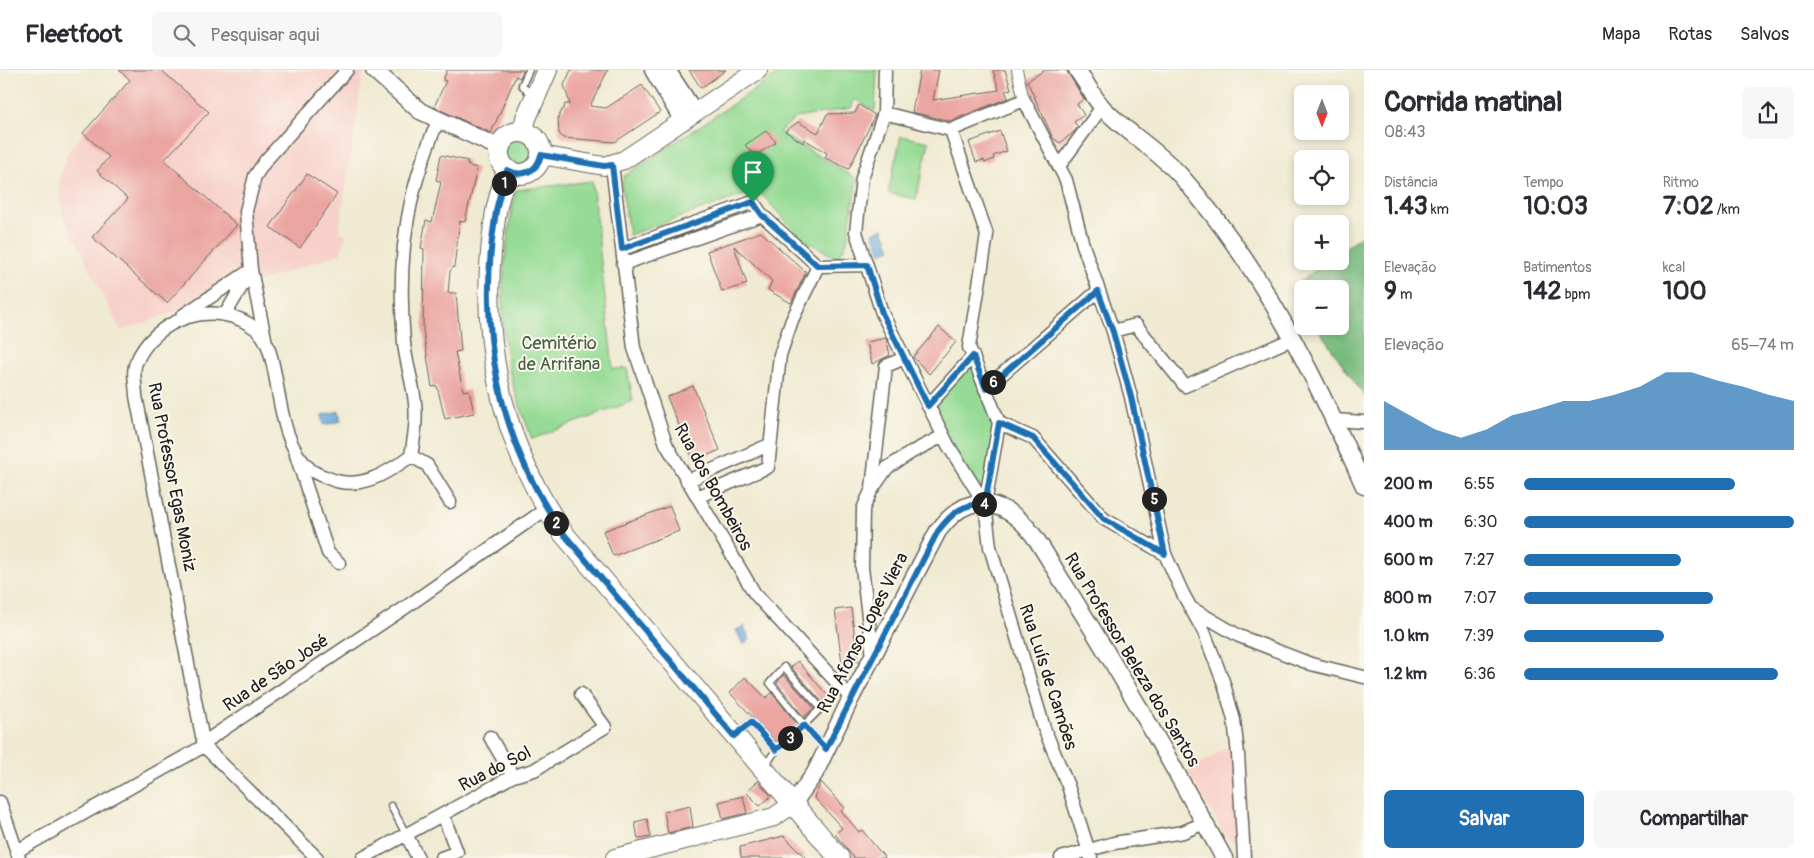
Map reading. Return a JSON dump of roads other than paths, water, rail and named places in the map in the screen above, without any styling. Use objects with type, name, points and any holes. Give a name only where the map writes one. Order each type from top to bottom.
[{"type":"main road","points":[[523,132],[546,70]]},
{"type":"main road","points":[[541,155],[604,166],[612,165],[624,160],[758,70]]},
{"type":"main road","points":[[523,132],[529,134],[538,143],[541,155],[540,161],[532,171],[519,174],[507,170],[500,160],[500,148],[511,134],[523,132]]},
{"type":"main road","points":[[507,170],[495,215],[491,244],[489,274],[492,347],[506,419],[521,460],[546,509],[595,573],[839,858]]},
{"type":"main road","points":[[615,858],[774,817],[793,804]]},
{"type":"street","points":[[339,563],[328,553],[287,432],[251,270],[246,211],[255,176],[266,160],[347,70]]},
{"type":"street","points":[[374,70],[420,111],[438,121],[500,148]]},
{"type":"street","points":[[653,70],[689,117]]},
{"type":"street","points":[[667,70],[689,117]]},
{"type":"street","points":[[885,70],[884,112],[862,178],[856,232],[882,313],[943,436],[985,504]]},
{"type":"street","points":[[1017,70],[1024,100],[1066,180],[1098,291],[1113,332],[1142,443],[1165,554],[1215,656],[1234,720],[1242,805],[1244,858]]},
{"type":"street","points":[[1078,70],[1102,107],[1179,173],[1228,234],[1270,296],[1334,420],[1364,486]]},
{"type":"street","points":[[884,112],[951,130],[1024,100]]},
{"type":"street","points":[[1059,166],[1102,107]]},
{"type":"street","points":[[294,450],[312,470],[334,481],[363,483],[387,474],[411,456],[416,428],[415,402],[405,348],[400,297],[401,258],[408,214],[428,143],[438,121]]},
{"type":"street","points":[[951,130],[987,235],[970,347],[999,423],[985,504]]},
{"type":"street","name":"Rua dos Bombeiros","points":[[612,165],[634,348],[666,444],[755,594],[851,698]]},
{"type":"street","points":[[622,249],[753,202],[762,215],[818,266],[867,265]]},
{"type":"street","points":[[623,264],[762,215]]},
{"type":"street","points":[[704,219],[710,233]]},
{"type":"street","points":[[697,497],[768,467],[780,356],[792,320],[818,266]]},
{"type":"street","points":[[225,315],[251,270]]},
{"type":"street","points":[[176,320],[251,270]]},
{"type":"street","points":[[986,389],[1098,291]]},
{"type":"street","name":"Rua Professor Egas Moniz","points":[[204,746],[136,396],[135,364],[147,343],[176,320],[209,312],[234,317],[255,328],[265,338]]},
{"type":"street","points":[[1113,332],[1136,325],[1185,386],[1292,338]]},
{"type":"street","points":[[928,406],[973,356]]},
{"type":"street","points":[[872,491],[886,366],[900,360]]},
{"type":"street","points":[[1334,420],[1364,422]]},
{"type":"street","points":[[999,423],[1033,438],[1104,519],[1165,554]]},
{"type":"street","points":[[873,656],[862,568],[863,509],[887,468],[943,436]]},
{"type":"street","points":[[687,481],[770,445]]},
{"type":"street","points":[[411,456],[427,464],[450,502]]},
{"type":"street","name":"Rua Afonso Lopes Viera","points":[[793,804],[815,774],[851,698],[938,531],[958,509],[972,503],[985,504]]},
{"type":"street","name":"Rua Professor Beleza dos Santos","points":[[985,504],[1008,511],[1029,529],[1079,607],[1224,858]]},
{"type":"street","name":"Rua Luís de Camões","points":[[985,504],[990,547],[1002,594],[1025,662],[1044,728],[1068,786],[1089,854]]},
{"type":"street","name":"Rua de São José","points":[[18,855],[204,746],[212,737],[406,607],[546,509]]},
{"type":"street","points":[[1190,608],[1248,639],[1311,664],[1364,677]]},
{"type":"street","name":"Rua do Sol","points":[[371,856],[513,776],[534,770],[605,727],[581,694]]},
{"type":"street","points":[[490,737],[513,776]]},
{"type":"street","points":[[204,746],[317,858]]},
{"type":"street","points":[[0,802],[18,855]]},
{"type":"street","points":[[441,858],[457,852],[443,815]]},
{"type":"street","points":[[1061,858],[1089,854],[1183,832],[1204,823]]},
{"type":"street","points":[[407,836],[418,858]]},
{"type":"lane","points":[[529,70],[522,85],[534,99]]},
{"type":"lane","points":[[763,769],[776,750],[804,725],[821,708],[784,666],[770,683],[804,725],[826,749]]},
{"type":"lane","points":[[734,736],[751,722],[776,750]]},
{"type":"lane","points":[[391,806],[407,836]]},
{"type":"water","points":[[883,228],[891,249],[881,253],[873,233]]},
{"type":"water","points":[[339,411],[341,421],[324,425],[322,415]]},
{"type":"water","points":[[744,626],[750,640],[743,644],[736,630]]},
{"type":"park label","name":"Cemitério de Arrifana","points":[[559,353]]}]
